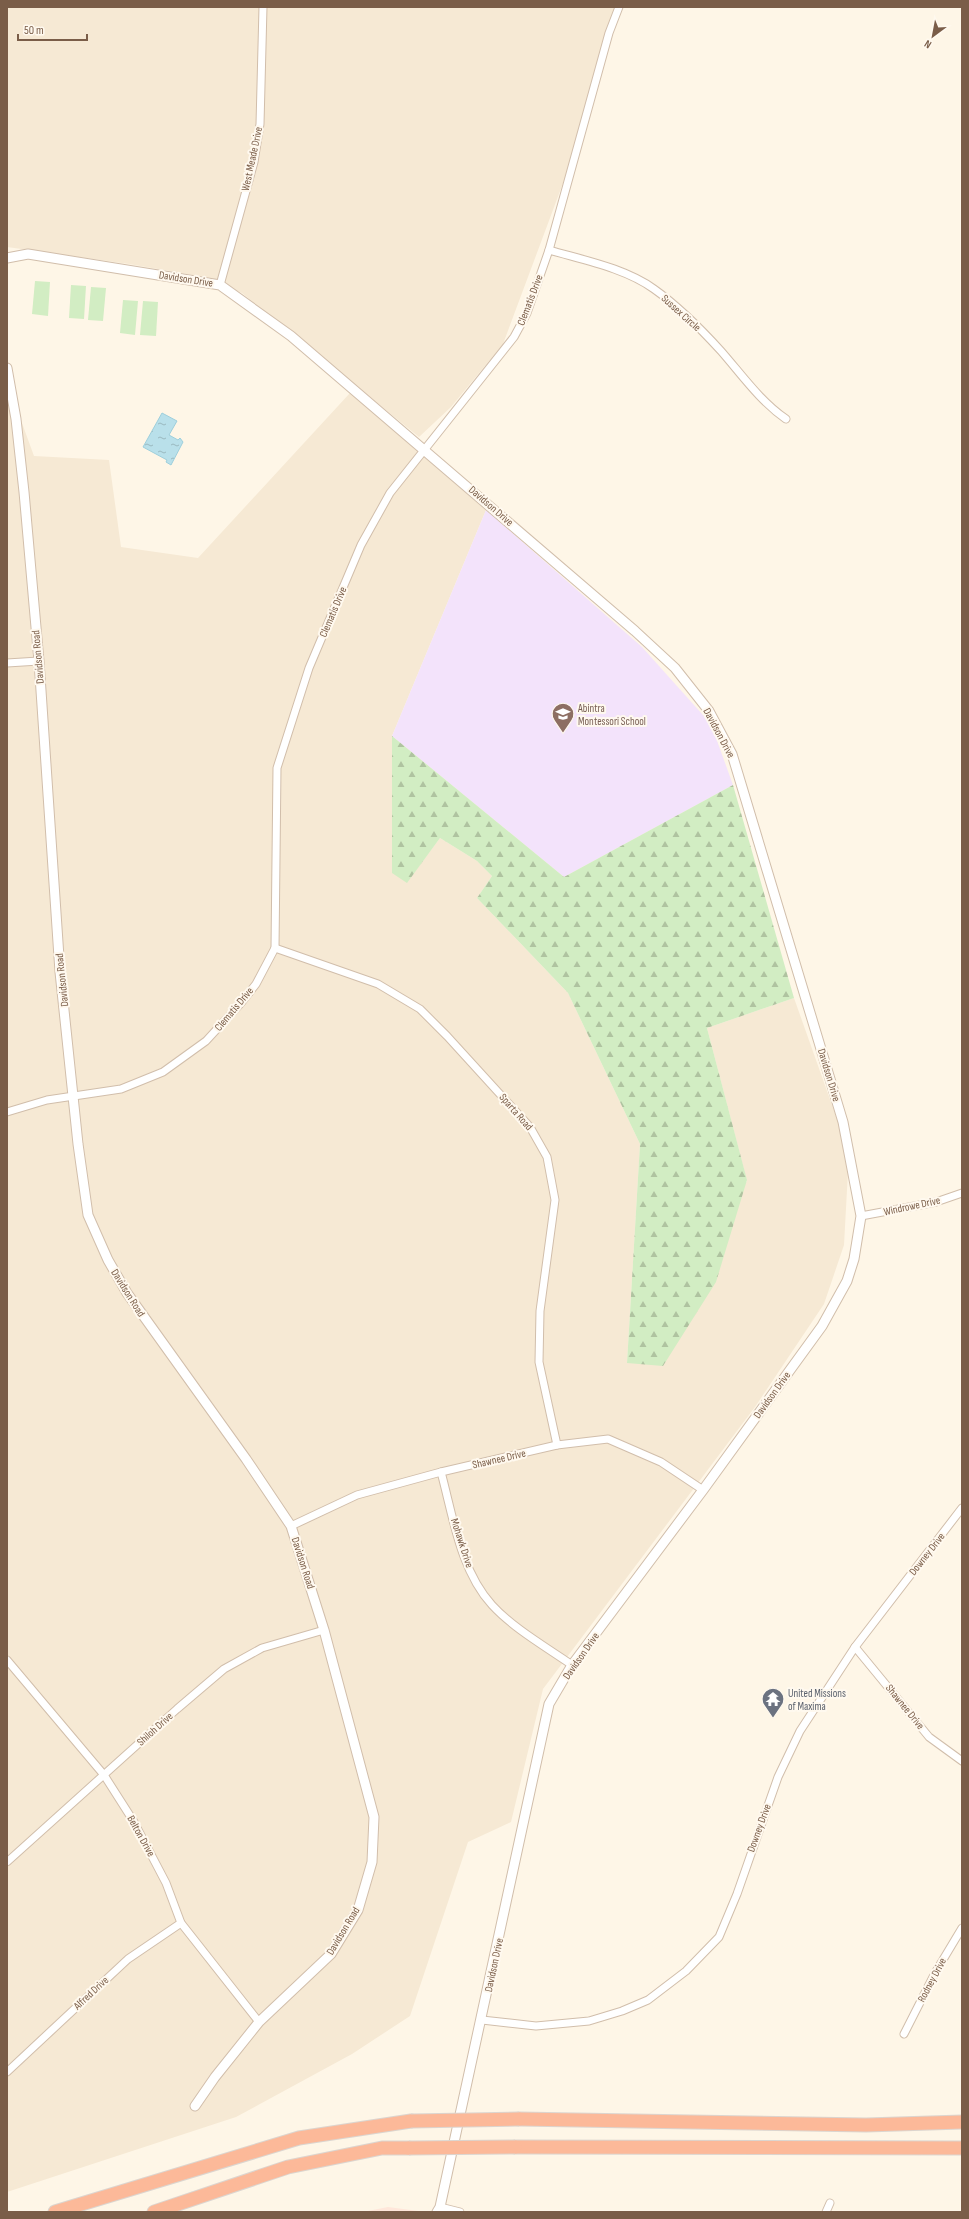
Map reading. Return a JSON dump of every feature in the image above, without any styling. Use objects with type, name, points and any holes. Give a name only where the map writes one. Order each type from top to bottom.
[{"type":"highway","points":[[55,2212],[299,2138],[411,2121],[519,2118],[866,2125],[962,2122]]},
{"type":"highway","points":[[154,2212],[288,2167],[382,2148],[962,2148]]},
{"type":"highway","points":[[83,2212],[174,2177]]},
{"type":"street","name":"West Meade Drive","points":[[220,285],[254,162],[260,124],[263,7]]},
{"type":"street","name":"Clematis Drive","points":[[7,1112],[47,1100],[121,1089],[163,1072],[190,1054],[210,1037],[242,1004],[256,984],[275,948],[278,768],[310,668],[361,545],[390,493],[514,337],[527,313],[549,250],[609,33],[619,7]]},
{"type":"street","name":"Sussex Circle","points":[[549,250],[610,267],[653,288],[683,313],[720,351],[756,393],[773,410],[786,419]]},
{"type":"street","name":"Davidson Drive","points":[[7,258],[28,254],[220,285],[291,336],[425,449],[635,631],[675,668],[709,711],[732,754],[843,1122],[862,1216],[854,1259],[847,1281],[822,1326],[703,1490],[572,1665],[549,1704],[482,2020],[438,2210]]},
{"type":"street","name":"Davidson Road","points":[[7,368],[16,418],[24,492],[39,661],[60,972],[88,1215],[108,1260],[150,1328],[246,1459],[291,1526],[324,1630],[374,1817],[372,1862],[358,1910],[331,1954],[259,2022],[195,2106]]},
{"type":"street","points":[[7,663],[39,661]]},
{"type":"street","name":"Sparta Road","points":[[275,948],[378,984],[420,1009],[530,1127],[547,1157],[555,1200],[540,1311],[539,1362],[557,1445]]},
{"type":"street","name":"Windrowe Drive","points":[[862,1216],[936,1202],[962,1194]]},
{"type":"street","name":"Shawnee Drive","points":[[291,1526],[357,1495],[441,1472],[557,1445],[608,1439],[660,1462],[703,1490]]},
{"type":"street","name":"Mohawk Drive","points":[[441,1472],[463,1554],[474,1579],[492,1605],[527,1633],[572,1665]]},
{"type":"street","name":"Downey Drive","points":[[482,2020],[536,2026],[589,2021],[622,2011],[648,2000],[686,1971],[719,1937],[737,1894],[778,1777],[800,1731],[855,1646],[962,1508]]},
{"type":"street","name":"Shiloh Drive","points":[[7,1862],[224,1669],[262,1648],[324,1630]]},
{"type":"street","name":"Shawnee Drive","points":[[855,1646],[929,1737],[962,1762]]},
{"type":"street","name":"Belton Drive","points":[[7,1660],[104,1775],[134,1822],[149,1849],[166,1883],[181,1923],[259,2022]]},
{"type":"street","name":"Alfred Drive","points":[[7,2072],[128,1958],[181,1923]]},
{"type":"street","name":"Rodney Drive","points":[[904,2034],[935,1973],[962,1928]]},
{"type":"street","points":[[826,2212],[830,2203]]},
{"type":"street","points":[[438,2210],[460,2212]]},
{"type":"shaded area","points":[[7,7],[619,7],[569,167],[503,344],[451,407],[419,437],[242,293],[204,277],[129,264],[7,247]]},
{"type":"shaded area","points":[[7,382],[34,456],[109,460],[121,547],[198,558],[350,393],[486,510],[392,736],[407,882],[440,838],[477,861],[492,876],[477,898],[568,993],[640,1144],[627,1363],[747,1181],[707,1028],[794,998],[849,1153],[844,1245],[824,1304],[755,1407],[543,1689],[511,1822],[468,1842],[410,2016],[352,2054],[236,2117],[7,2192]]},
{"type":"shaded area","points":[[486,510],[642,647],[711,724],[733,785],[564,877],[392,736]]},
{"type":"shaded area","points":[[388,2207],[426,2212],[363,2212]]},
{"type":"green space","points":[[35,281],[50,282],[48,316],[32,314]]},
{"type":"green space","points":[[71,285],[86,286],[84,319],[69,318]]},
{"type":"green space","points":[[91,287],[106,288],[103,321],[88,320]]},
{"type":"green space","points":[[123,300],[138,301],[135,335],[120,333]]},
{"type":"green space","points":[[143,301],[158,302],[156,336],[140,335]]},
{"type":"green space","points":[[392,736],[564,877],[733,785],[794,998],[707,1028],[747,1180],[716,1282],[663,1366],[627,1363],[640,1144],[568,993],[477,898],[492,876],[477,861],[440,838],[407,883],[392,873]]},
{"type":"water","points":[[162,413],[177,421],[169,435],[178,440],[180,438],[183,442],[171,465],[166,462],[167,460],[143,447]]},
{"type":"place","name":"Abintra Montessori School","points":[[563,734]]},
{"type":"place","name":"United Missions of Maxima","points":[[773,1718]]}]
